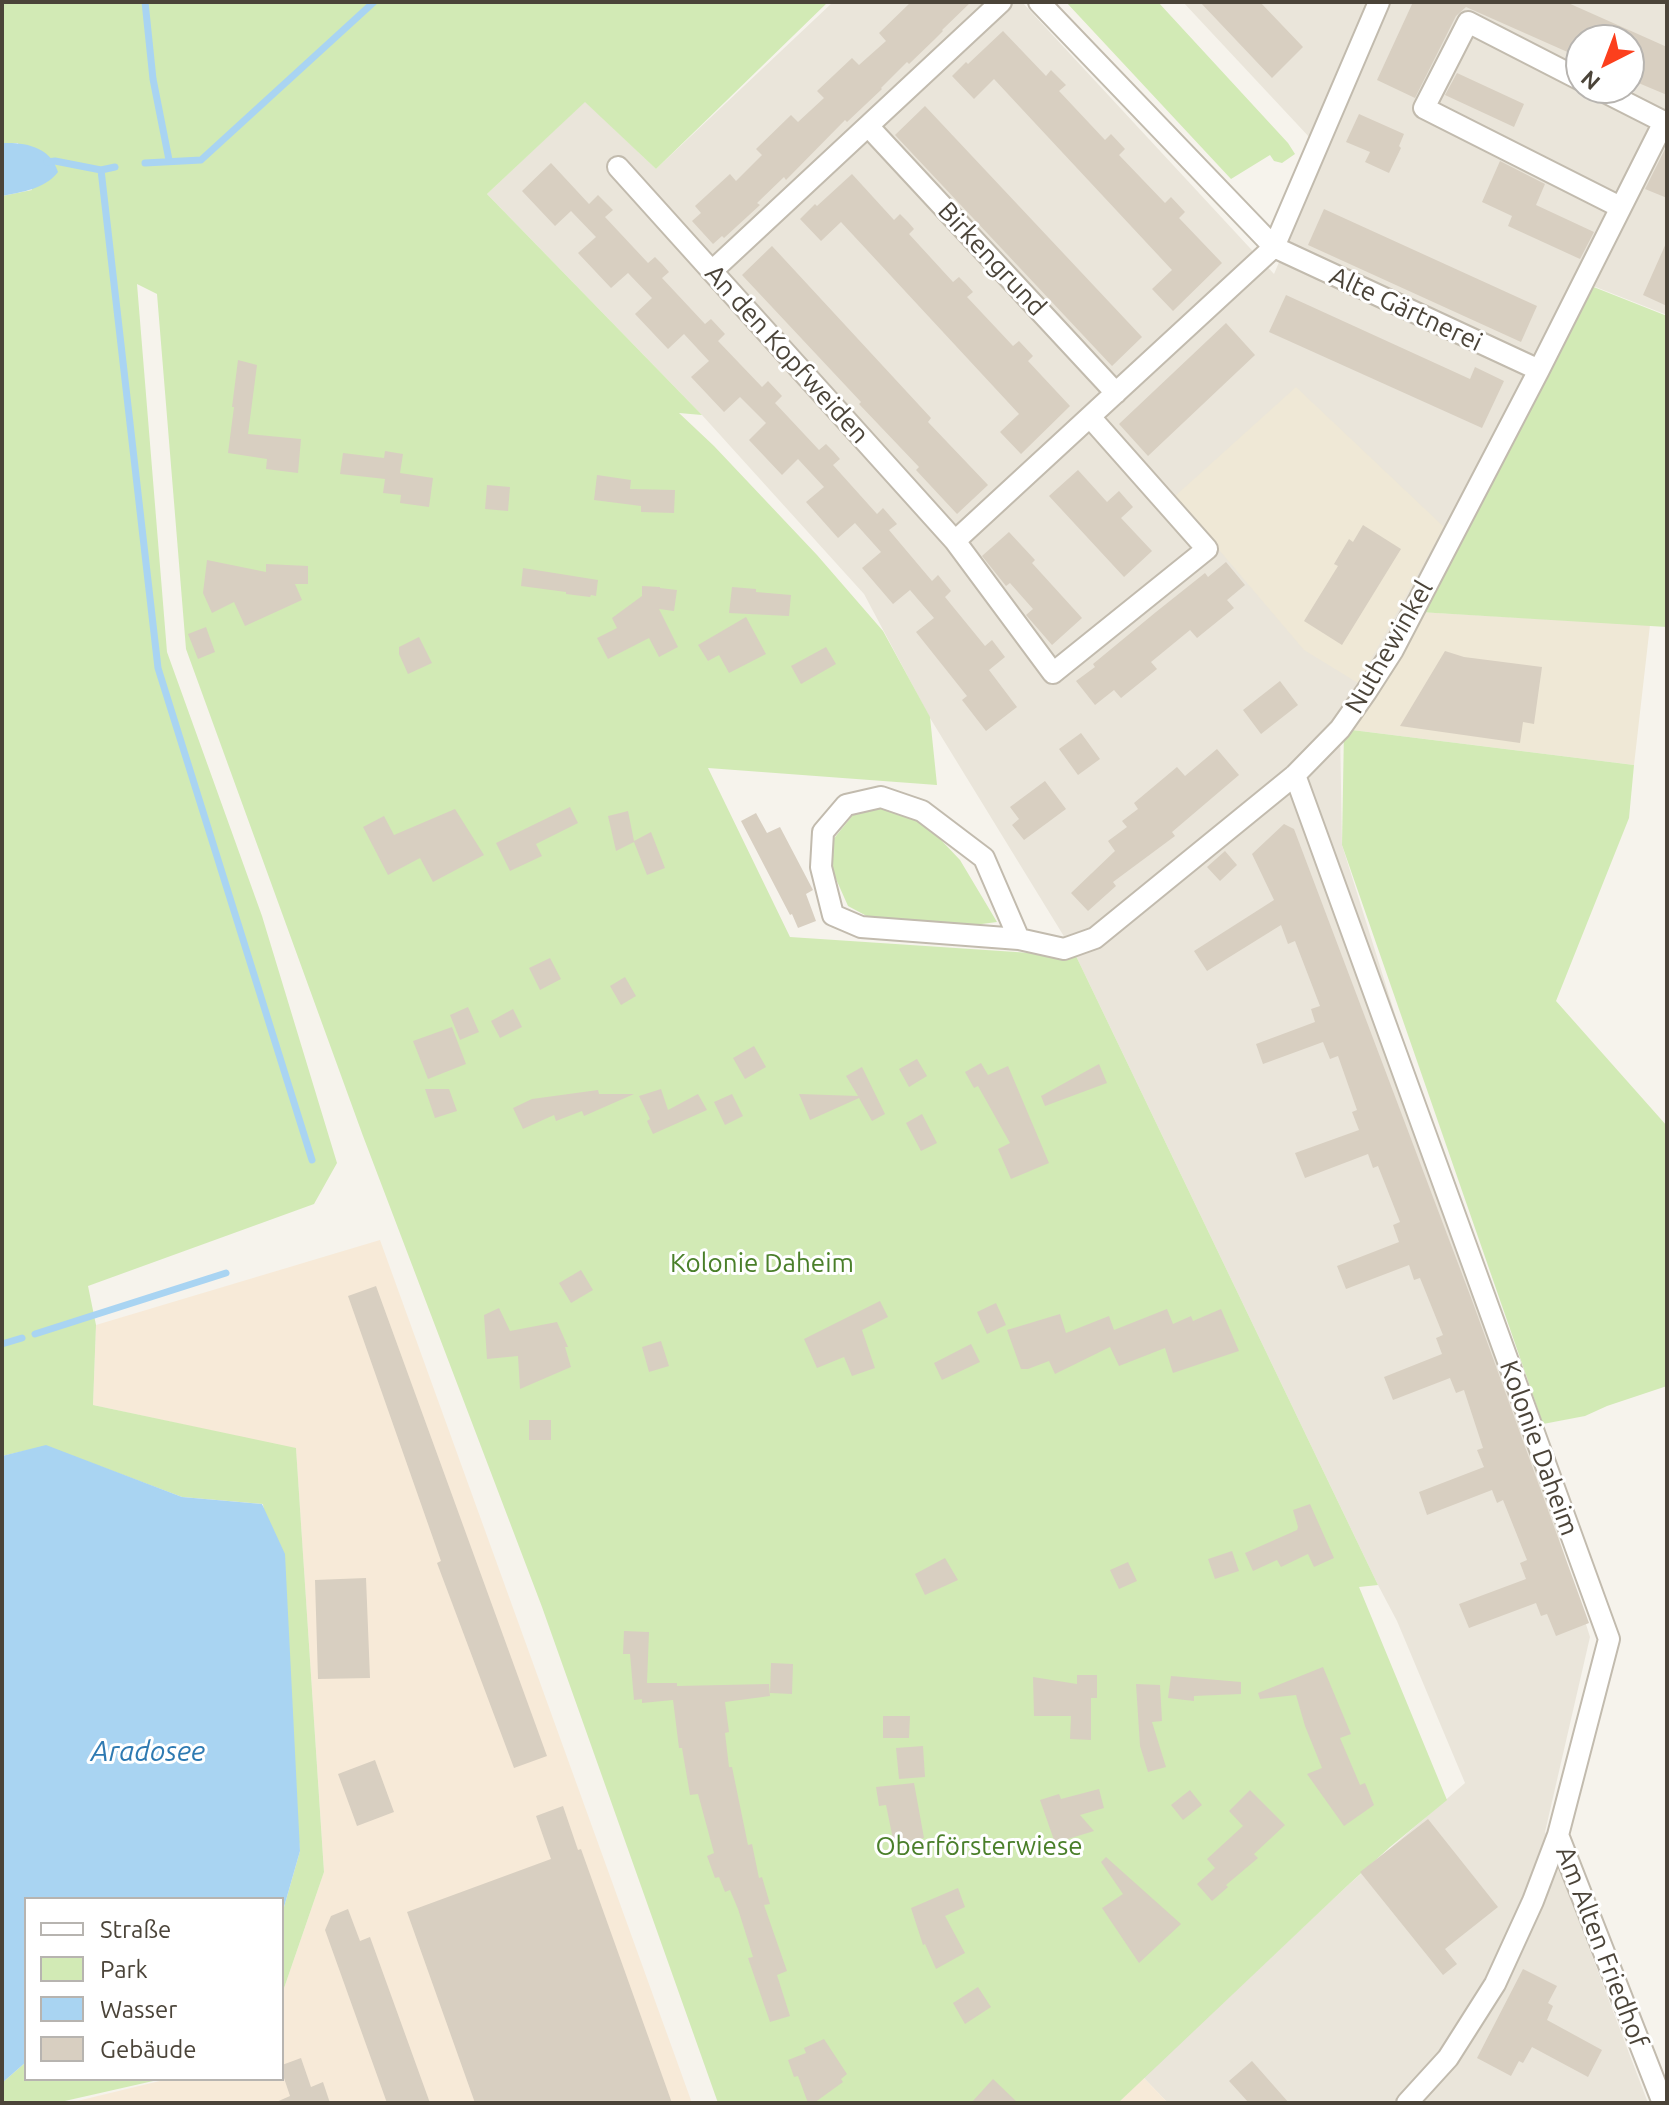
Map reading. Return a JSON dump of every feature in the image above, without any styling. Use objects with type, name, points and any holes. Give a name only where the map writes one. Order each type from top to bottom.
[{"type":"street","points":[[712,271],[1001,2]]},
{"type":"street","points":[[1039,2],[1274,247]]},
{"type":"street","points":[[955,541],[1274,247],[1379,2]]},
{"type":"street","points":[[1565,72],[1468,22],[1424,108],[1620,207]]},
{"type":"street","name":"Nuthewinkel","points":[[1019,939],[984,858],[922,811],[881,797],[846,805],[823,832],[821,867],[833,915],[861,927],[1019,939],[1064,949],[1095,938],[1295,775],[1340,729],[1393,650],[1664,122],[1629,104]]},
{"type":"street","name":"Birkengrund","points":[[868,126],[1116,393]]},
{"type":"street","name":"An den Kopfweiden","points":[[618,167],[955,541],[1053,673],[1207,549],[1090,417]]},
{"type":"street","name":"Alte Gärtnerei","points":[[1274,247],[1539,370]]},
{"type":"street","name":"Kolonie Daheim","points":[[1295,775],[1609,1639],[1558,1835],[1533,1901],[1495,1984],[1448,2058],[1407,2103]]},
{"type":"street","name":"Am Alten Friedhof","points":[[1558,1835],[1663,2103]]},
{"type":"shaded area","points":[[833,2],[1022,2],[1274,274],[1325,154],[1183,2],[1667,2],[1667,315],[1583,282],[1340,729],[1342,845],[1590,1637],[1545,1832],[1648,2103],[1168,2103],[1143,2077],[1347,1886],[1465,1783],[1397,1621],[1076,956],[930,718],[864,594],[702,415],[487,194],[585,101],[656,169]]},
{"type":"shaded area","points":[[1296,387],[1444,527],[1358,683],[1304,650],[1174,497]]},
{"type":"shaded area","points":[[1419,612],[1650,625],[1634,765],[1344,729]]},
{"type":"shaded area","points":[[380,1240],[692,2103],[69,2103],[160,2081],[284,2081],[284,1988],[324,1872],[296,1449],[93,1405],[96,1325]]},
{"type":"shaded area","points":[[1143,2077],[1168,2103],[1118,2103]]},
{"type":"green space","name":"Oberförsterwiese","points":[[2,2],[828,2],[656,169],[585,102],[487,194],[702,415],[679,413],[817,555],[883,631],[930,717],[937,785],[708,768],[790,937],[1076,956],[1378,1585],[1359,1587],[1447,1800],[1347,1886],[1118,2103],[718,2103],[542,1607],[363,1136],[186,649],[157,294],[137,284],[167,652],[262,916],[337,1163],[314,1204],[88,1286],[96,1325],[93,1405],[296,1448],[324,1872],[284,1988],[284,1907],[300,1851],[263,1504],[182,1497],[46,1446],[2,1456],[2,196],[32,190],[18,143],[2,143]]},
{"type":"green space","points":[[1066,2],[1158,2],[1295,154],[1282,163],[1274,161],[1270,155],[1231,179]]},
{"type":"green space","points":[[1586,284],[1667,316],[1667,627],[1419,612]]},
{"type":"green space","points":[[1344,729],[1634,765],[1629,818],[1556,1001],[1667,1126],[1667,1386],[1585,1416],[1543,1424],[1342,845]]},
{"type":"green space","points":[[880,808],[925,823],[960,860],[997,922],[959,927],[876,921],[848,906],[832,870],[831,842],[853,815]]},
{"type":"green space","points":[[24,2064],[24,2081],[153,2081],[56,2103],[2,2103],[2,2083]]},
{"type":"water","points":[[2,143],[20,144],[44,152],[58,172],[40,186],[2,196]]},
{"type":"water","name":"Aradosee","points":[[46,1445],[182,1497],[262,1504],[285,1554],[300,1851],[284,1907],[284,1897],[24,1897],[24,2064],[2,2083],[2,1456]]},
{"type":"building","points":[[911,2],[971,2],[786,180],[784,177],[757,203],[760,205],[724,238],[722,236],[713,244],[692,221],[701,213],[695,206],[730,174],[736,181],[762,155],[756,149],[791,115],[798,122],[824,98],[817,91],[852,58],[859,65],[886,41],[879,33]]},
{"type":"building","points":[[1200,2],[1260,2],[1303,47],[1272,78]]},
{"type":"building","points":[[1413,2],[1566,2],[1615,24],[1565,24],[1565,51],[1466,7],[1456,16],[1415,98],[1377,80]]},
{"type":"building","points":[[1003,31],[1046,76],[1051,70],[1066,85],[1059,91],[1105,140],[1111,134],[1125,149],[1119,155],[1165,203],[1171,197],[1185,212],[1179,218],[1222,263],[1173,311],[1152,289],[1172,270],[994,79],[974,99],[952,76]]},
{"type":"building","points":[[1645,37],[1667,47],[1667,95],[1645,86]]},
{"type":"building","points":[[1457,73],[1524,104],[1514,127],[1445,95]]},
{"type":"building","points":[[925,106],[1142,337],[1112,366],[895,135]]},
{"type":"building","points":[[1359,114],[1404,134],[1389,173],[1365,162],[1370,152],[1346,142]]},
{"type":"building","points":[[1667,145],[1667,198],[1645,189]]},
{"type":"building","points":[[1500,161],[1545,184],[1536,205],[1594,232],[1580,259],[1508,226],[1512,216],[1482,202]]},
{"type":"building","points":[[551,163],[589,204],[598,195],[613,210],[605,217],[648,263],[655,257],[662,264],[669,272],[662,278],[705,324],[711,319],[725,334],[718,341],[762,387],[768,381],[782,396],[775,403],[819,450],[826,444],[833,451],[840,459],[833,465],[877,514],[883,508],[897,524],[889,530],[932,581],[938,575],[951,591],[945,597],[985,646],[992,640],[1005,657],[989,670],[1017,707],[986,731],[962,700],[967,696],[916,632],[934,618],[910,590],[893,604],[862,568],[881,552],[855,523],[838,538],[806,502],[824,487],[798,459],[782,475],[749,440],[766,423],[740,397],[724,412],[691,377],[709,361],[684,334],[668,349],[635,314],[652,298],[628,273],[611,288],[578,253],[596,237],[571,211],[555,226],[522,191]]},
{"type":"building","points":[[852,174],[894,220],[900,214],[908,222],[914,229],[909,234],[953,282],[959,277],[966,284],[973,292],[967,297],[1013,346],[1019,341],[1033,356],[1028,361],[1070,406],[1021,454],[1000,432],[1019,414],[841,222],[821,241],[800,219]]},
{"type":"building","points":[[1324,209],[1537,306],[1521,342],[1308,245]]},
{"type":"building","points":[[1667,241],[1667,306],[1643,295]]},
{"type":"building","points":[[772,246],[931,418],[928,422],[988,485],[957,514],[916,470],[919,467],[859,404],[861,402],[742,275]]},
{"type":"building","points":[[1286,295],[1470,379],[1475,367],[1504,381],[1482,428],[1269,332]]},
{"type":"building","points":[[1226,323],[1255,355],[1148,456],[1119,424]]},
{"type":"building","points":[[238,360],[257,365],[248,434],[301,439],[298,473],[266,469],[267,459],[228,453]]},
{"type":"building","points":[[385,451],[403,454],[400,473],[433,478],[429,507],[400,503],[401,495],[383,493],[385,479],[340,474],[343,453],[384,458]]},
{"type":"building","points":[[1078,470],[1107,502],[1119,491],[1133,507],[1121,518],[1152,551],[1124,577],[1049,496]]},
{"type":"building","points":[[597,475],[631,480],[630,489],[675,490],[674,513],[641,512],[641,506],[594,500]]},
{"type":"building","points":[[487,485],[510,487],[508,511],[485,509]]},
{"type":"building","points":[[1363,525],[1401,549],[1342,645],[1304,621],[1338,566],[1334,564],[1349,539],[1353,542]]},
{"type":"building","points":[[1009,532],[1035,560],[1032,563],[1082,618],[1052,645],[1026,615],[1033,609],[1010,583],[1006,586],[982,556]]},
{"type":"building","points":[[207,560],[266,572],[266,564],[308,566],[308,584],[295,584],[302,600],[245,626],[234,602],[212,613],[203,593]]},
{"type":"building","points":[[1226,562],[1245,585],[1227,600],[1234,608],[1197,638],[1190,630],[1151,662],[1157,669],[1121,698],[1114,690],[1095,705],[1076,681],[1205,573],[1208,577]]},
{"type":"building","points":[[523,568],[598,580],[596,596],[521,586]]},
{"type":"building","points":[[642,586],[677,590],[674,611],[659,609],[678,647],[659,657],[649,638],[608,659],[597,638],[617,628],[612,618],[642,596]]},
{"type":"building","points":[[732,587],[791,595],[789,616],[729,613]]},
{"type":"building","points":[[746,617],[766,654],[729,673],[719,655],[708,661],[698,645]]},
{"type":"building","points":[[206,627],[215,652],[198,659],[188,634]]},
{"type":"building","points":[[419,637],[432,663],[408,674],[399,647]]},
{"type":"building","points":[[826,647],[836,664],[801,684],[791,666]]},
{"type":"building","points":[[1445,651],[1464,657],[1542,667],[1534,724],[1523,722],[1520,743],[1400,726]]},
{"type":"building","points":[[1280,681],[1298,705],[1261,734],[1243,710]]},
{"type":"building","points":[[1081,733],[1100,759],[1078,775],[1059,749]]},
{"type":"building","points":[[1217,749],[1239,775],[1172,832],[1175,836],[1113,882],[1116,886],[1088,911],[1071,893],[1115,851],[1108,841],[1127,827],[1122,821],[1138,809],[1134,803],[1177,767],[1185,776]]},
{"type":"building","points":[[1045,781],[1066,809],[1024,840],[1012,825],[1019,819],[1010,807]]},
{"type":"building","points":[[570,807],[578,823],[536,844],[542,856],[510,871],[496,843]]},
{"type":"building","points":[[455,809],[484,855],[433,882],[420,858],[388,875],[363,827],[384,816],[394,835]]},
{"type":"building","points":[[628,811],[634,841],[651,832],[665,868],[647,875],[634,842],[616,851],[608,816]]},
{"type":"building","points":[[756,813],[767,833],[780,827],[813,890],[806,894],[816,921],[798,928],[790,915],[741,821]]},
{"type":"building","points":[[1284,824],[1294,829],[1473,1303],[1589,1623],[1556,1636],[1547,1614],[1541,1616],[1536,1603],[1469,1628],[1459,1604],[1526,1579],[1520,1563],[1527,1560],[1503,1500],[1497,1503],[1492,1490],[1427,1515],[1419,1492],[1484,1467],[1477,1450],[1483,1448],[1464,1390],[1456,1393],[1450,1378],[1393,1400],[1384,1377],[1442,1354],[1436,1338],[1443,1335],[1420,1278],[1414,1280],[1409,1265],[1346,1289],[1337,1266],[1399,1242],[1393,1225],[1400,1222],[1378,1166],[1373,1168],[1368,1154],[1305,1178],[1295,1153],[1359,1130],[1352,1112],[1357,1110],[1338,1056],[1330,1059],[1323,1042],[1263,1064],[1256,1044],[1315,1022],[1311,1009],[1320,1006],[1295,941],[1288,944],[1281,925],[1207,971],[1194,951],[1274,900],[1252,854]]},
{"type":"building","points":[[1225,851],[1237,865],[1220,881],[1207,867]]},
{"type":"building","points":[[550,958],[561,979],[540,990],[529,968]]},
{"type":"building","points":[[625,977],[636,996],[621,1005],[610,986]]},
{"type":"building","points":[[468,1007],[479,1032],[460,1040],[450,1015]]},
{"type":"building","points":[[513,1009],[522,1027],[500,1038],[491,1021]]},
{"type":"building","points":[[452,1027],[466,1064],[428,1079],[413,1041]]},
{"type":"building","points":[[754,1046],[766,1067],[745,1079],[733,1058]]},
{"type":"building","points":[[917,1059],[927,1076],[909,1087],[899,1069]]},
{"type":"building","points":[[981,1063],[988,1075],[1008,1066],[1049,1163],[1011,1179],[998,1149],[1010,1143],[978,1086],[974,1088],[965,1072]]},
{"type":"building","points":[[1099,1064],[1107,1083],[1045,1106],[1041,1096]]},
{"type":"building","points":[[862,1067],[885,1114],[872,1121],[859,1098],[810,1120],[799,1094],[858,1096],[846,1076]]},
{"type":"building","points":[[425,1089],[449,1089],[457,1111],[435,1118]]},
{"type":"building","points":[[661,1089],[668,1110],[698,1094],[707,1110],[653,1134],[639,1096]]},
{"type":"building","points":[[598,1090],[599,1094],[634,1094],[584,1116],[582,1111],[556,1121],[554,1115],[523,1129],[513,1108],[532,1099]]},
{"type":"building","points":[[732,1094],[743,1116],[725,1125],[714,1102]]},
{"type":"building","points":[[922,1114],[937,1143],[921,1151],[906,1123]]},
{"type":"building","points":[[581,1270],[593,1290],[571,1303],[559,1283]]},
{"type":"building","points":[[376,1286],[547,1756],[514,1768],[437,1563],[441,1561],[348,1296]]},
{"type":"building","points":[[880,1301],[888,1317],[862,1330],[875,1368],[852,1376],[844,1357],[817,1368],[804,1339]]},
{"type":"building","points":[[996,1303],[1006,1325],[987,1334],[977,1312]]},
{"type":"building","points":[[499,1308],[510,1331],[557,1322],[568,1347],[565,1347],[571,1367],[520,1389],[518,1356],[487,1359],[484,1315]]},
{"type":"building","points":[[1167,1309],[1173,1324],[1191,1316],[1193,1321],[1221,1309],[1239,1351],[1173,1373],[1165,1348],[1119,1366],[1110,1347],[1055,1374],[1049,1361],[1021,1369],[1007,1330],[1060,1314],[1066,1333],[1109,1316],[1114,1330]]},
{"type":"building","points":[[661,1341],[669,1366],[649,1372],[642,1347]]},
{"type":"building","points":[[971,1344],[980,1362],[942,1380],[934,1363]]},
{"type":"building","points":[[529,1420],[551,1420],[551,1440],[529,1440]]},
{"type":"building","points":[[1310,1504],[1334,1558],[1314,1567],[1308,1554],[1281,1567],[1277,1560],[1253,1571],[1245,1553],[1297,1530],[1293,1510]]},
{"type":"building","points":[[1232,1551],[1239,1571],[1215,1579],[1208,1559]]},
{"type":"building","points":[[945,1558],[958,1580],[925,1595],[915,1574]]},
{"type":"building","points":[[1128,1562],[1137,1581],[1119,1589],[1110,1570]]},
{"type":"building","points":[[366,1578],[370,1678],[318,1679],[315,1580]]},
{"type":"building","points":[[624,1631],[649,1632],[647,1683],[677,1683],[677,1686],[769,1684],[770,1696],[725,1702],[729,1732],[725,1733],[729,1767],[732,1767],[748,1845],[752,1844],[759,1878],[762,1877],[770,1904],[764,1905],[787,1971],[777,1975],[790,2016],[770,2022],[748,1958],[753,1957],[738,1909],[730,1890],[725,1892],[719,1877],[715,1878],[707,1856],[714,1853],[698,1794],[690,1795],[682,1748],[679,1748],[673,1700],[642,1703],[642,1699],[634,1700],[630,1654],[623,1654]]},
{"type":"building","points":[[771,1663],[793,1664],[792,1694],[770,1693]]},
{"type":"building","points":[[1323,1667],[1351,1734],[1340,1738],[1360,1785],[1365,1783],[1374,1805],[1344,1826],[1307,1774],[1322,1768],[1296,1695],[1260,1699],[1258,1693]]},
{"type":"building","points":[[1077,1675],[1097,1675],[1097,1698],[1091,1698],[1091,1740],[1070,1739],[1071,1716],[1034,1716],[1033,1677],[1077,1684]]},
{"type":"building","points":[[1171,1676],[1241,1682],[1241,1694],[1194,1696],[1194,1701],[1168,1698]]},
{"type":"building","points":[[1136,1684],[1160,1685],[1162,1721],[1152,1722],[1166,1767],[1148,1772],[1140,1746]]},
{"type":"building","points":[[883,1716],[910,1716],[909,1738],[883,1738]]},
{"type":"building","points":[[923,1746],[925,1777],[899,1779],[896,1748]]},
{"type":"building","points":[[375,1760],[394,1812],[357,1826],[338,1774]]},
{"type":"building","points":[[914,1783],[924,1838],[894,1844],[886,1805],[879,1806],[876,1787]]},
{"type":"building","points":[[1099,1789],[1104,1808],[1080,1815],[1094,1831],[1055,1843],[1040,1800],[1059,1794],[1061,1799]]},
{"type":"building","points":[[1190,1790],[1202,1805],[1183,1820],[1171,1805]]},
{"type":"building","points":[[1250,1790],[1285,1825],[1254,1854],[1258,1858],[1212,1901],[1197,1884],[1215,1868],[1207,1859],[1243,1826],[1229,1811]]},
{"type":"building","points":[[563,1806],[672,2103],[475,2103],[407,1912],[551,1859],[536,1816]]},
{"type":"building","points":[[1428,1819],[1498,1907],[1445,1949],[1457,1964],[1443,1975],[1360,1872]]},
{"type":"building","points":[[1106,1857],[1181,1924],[1139,1963],[1102,1908],[1123,1894],[1101,1862]]},
{"type":"building","points":[[958,1888],[965,1907],[945,1916],[965,1953],[936,1969],[923,1945],[911,1908]]},
{"type":"building","points":[[348,1909],[360,1941],[370,1937],[430,2103],[387,2103],[325,1930],[331,1916]]},
{"type":"building","points":[[1523,1969],[1557,1986],[1548,2003],[1553,2006],[1547,2020],[1602,2050],[1588,2077],[1532,2047],[1511,2076],[1477,2058]]},
{"type":"building","points":[[978,1987],[991,2007],[965,2024],[953,2003]]},
{"type":"building","points":[[824,2039],[847,2074],[841,2079],[843,2082],[814,2103],[808,2103],[788,2060],[806,2053],[804,2048]]},
{"type":"building","points":[[301,2058],[311,2087],[323,2082],[330,2103],[274,2103],[290,2096],[284,2078],[284,2064]]},
{"type":"building","points":[[1252,2061],[1289,2103],[1249,2103],[1229,2081]]},
{"type":"building","points":[[993,2079],[1018,2103],[971,2103]]},
{"type":"waterway","points":[[145,2],[153,79],[169,160]]},
{"type":"waterway","points":[[145,163],[201,160],[374,2]]},
{"type":"waterway","points":[[47,162],[101,170],[115,167]]},
{"type":"waterway","points":[[101,170],[158,668],[312,1160]]},
{"type":"waterway","points":[[35,1334],[226,1273]]},
{"type":"waterway","points":[[2,1344],[22,1338]]}]
